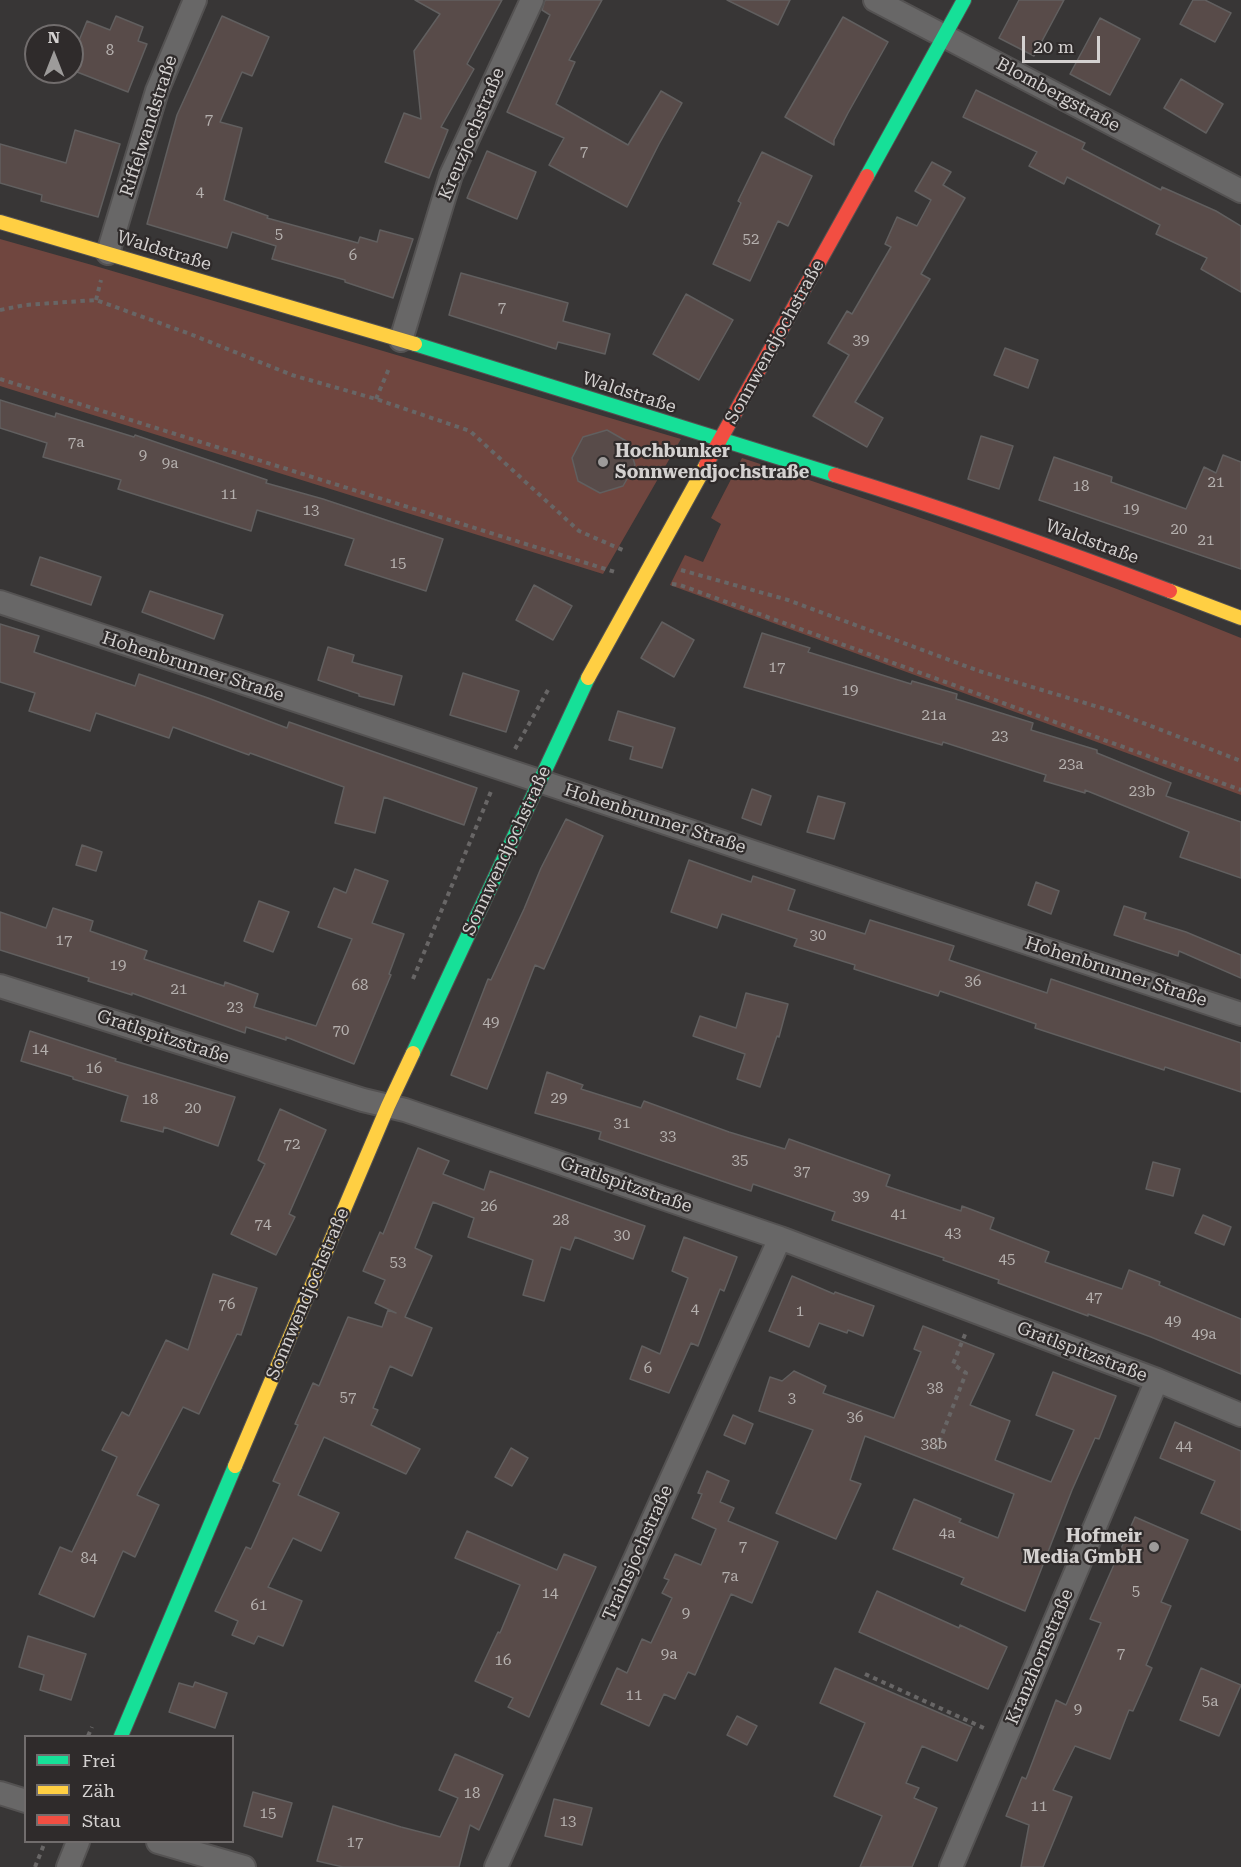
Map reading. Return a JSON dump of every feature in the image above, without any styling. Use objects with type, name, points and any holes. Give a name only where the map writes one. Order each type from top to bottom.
[{"type":"street","name":"Riffelwandstraße","points":[[108,253],[157,91],[195,0]]},
{"type":"street","name":"Kreuzjochstraße","points":[[400,340],[451,176],[532,0]]},
{"type":"street","name":"Blombergstraße","points":[[875,0],[1241,191]]},
{"type":"street","name":"Sonnwendjochstraße","points":[[122,1735],[388,1106],[539,780],[589,677],[964,0]]},
{"type":"street","name":"Waldstraße","points":[[0,222],[400,340],[928,504],[1026,537],[1241,618]]},
{"type":"street","name":"Hohenbrunner Straße","points":[[0,602],[1241,1014]]},
{"type":"street","name":"Gratlspitzstraße","points":[[0,986],[363,1100],[416,1113],[780,1238],[1157,1380],[1241,1415]]},
{"type":"street","name":"Trainsjochstraße","points":[[496,1867],[780,1238]]},
{"type":"street","name":"Kranzhornstraße","points":[[951,1867],[1157,1380]]},
{"type":"street","points":[[0,1793],[24,1800]]},
{"type":"street","points":[[68,1867],[78,1843]]},
{"type":"street","points":[[161,1843],[244,1867]]},
{"type":"path","points":[[0,310],[25,305],[96,300],[190,334],[292,375],[376,399],[470,431],[579,531],[653,562],[788,600],[979,670],[1115,712],[1241,760]]},
{"type":"path","points":[[376,399],[400,340]]},
{"type":"path","points":[[936,1450],[966,1373],[953,1364],[975,1312]]},
{"type":"path","points":[[866,1674],[1005,1738]]},
{"type":"path","points":[[35,1867],[45,1843]]},
{"type":"shaded area","points":[[0,239],[681,439],[603,574],[0,386]]},
{"type":"shaded area","points":[[742,458],[1118,589],[1241,638],[1241,795],[670,585],[685,555],[703,562],[721,524],[711,518]]},
{"type":"building","points":[[415,0],[502,0],[467,64],[474,69],[441,127],[448,130],[429,178],[385,162],[404,113],[421,119],[414,51],[440,14]]},
{"type":"building","points":[[545,0],[602,0],[569,60],[575,62],[556,104],[628,145],[661,91],[682,103],[627,207],[549,165],[564,138],[507,112],[550,15],[542,10]]},
{"type":"building","points":[[727,0],[790,0],[778,25]]},
{"type":"building","points":[[1019,0],[1064,0],[1034,56],[999,38]]},
{"type":"building","points":[[1193,0],[1205,0],[1231,13],[1215,42],[1180,24]]},
{"type":"building","points":[[116,16],[143,27],[138,41],[147,44],[128,92],[84,75],[84,28],[87,21],[110,30]]},
{"type":"building","points":[[222,16],[269,37],[252,76],[242,72],[220,122],[242,128],[224,200],[268,216],[267,218],[358,243],[360,237],[377,242],[380,230],[413,239],[393,298],[345,282],[345,280],[272,259],[276,246],[232,232],[227,248],[147,224],[177,115]]},
{"type":"building","points":[[843,17],[888,42],[848,113],[834,140],[834,145],[785,117]]},
{"type":"building","points":[[1100,18],[1140,39],[1110,95],[1070,74]]},
{"type":"building","points":[[1181,79],[1223,104],[1206,133],[1164,108]]},
{"type":"building","points":[[976,90],[1085,143],[1082,149],[1161,190],[1162,187],[1216,211],[1241,226],[1241,292],[1201,269],[1207,258],[1156,234],[1160,225],[1067,177],[1064,184],[1029,166],[1037,152],[963,117]]},
{"type":"building","points":[[75,130],[120,144],[98,217],[41,201],[42,195],[0,183],[0,144],[66,163]]},
{"type":"building","points":[[487,151],[536,172],[517,219],[467,198]]},
{"type":"building","points":[[762,152],[812,176],[788,226],[778,221],[750,281],[713,264],[741,203],[738,201]]},
{"type":"building","points":[[932,162],[951,172],[943,185],[965,198],[921,274],[930,279],[855,402],[883,418],[867,447],[813,416],[849,355],[828,343],[847,311],[852,314],[891,247],[885,244],[897,217],[917,226],[931,200],[915,191]]},
{"type":"building","points":[[461,273],[568,303],[563,321],[610,334],[605,354],[558,342],[556,349],[449,315]]},
{"type":"building","points":[[686,294],[733,320],[699,380],[653,354]]},
{"type":"building","points":[[1005,348],[1038,360],[1028,388],[994,375]]},
{"type":"building","points":[[0,400],[55,417],[56,413],[134,437],[135,435],[267,480],[266,483],[323,499],[443,539],[426,591],[345,565],[354,539],[257,510],[251,531],[118,489],[121,480],[43,457],[47,443],[0,428]]},
{"type":"building","name":"Hochbunker Sonnwendjochstraße","points":[[607,430],[628,442],[635,465],[623,486],[600,493],[578,481],[572,458],[583,437]]},
{"type":"building","points":[[981,436],[1013,446],[999,489],[968,479]]},
{"type":"building","points":[[1223,455],[1241,462],[1241,569],[1039,500],[1054,457],[1112,477],[1111,482],[1186,509],[1204,467],[1216,473]]},
{"type":"building","points":[[40,557],[101,577],[91,605],[31,585]]},
{"type":"building","points":[[534,585],[572,606],[553,640],[516,620]]},
{"type":"building","points":[[150,591],[223,615],[214,639],[142,612]]},
{"type":"building","points":[[662,622],[694,640],[674,677],[641,658]]},
{"type":"building","points":[[0,624],[39,636],[34,652],[135,686],[139,674],[287,728],[289,722],[477,788],[464,825],[384,797],[375,833],[335,823],[344,787],[173,727],[169,738],[96,713],[90,731],[29,711],[35,693],[0,682]]},
{"type":"building","points":[[762,633],[810,648],[808,652],[911,684],[912,681],[957,694],[956,699],[1033,723],[1031,730],[1097,750],[1097,753],[1171,783],[1166,796],[1241,822],[1241,878],[1180,857],[1189,832],[1085,790],[1085,793],[1044,781],[1046,775],[943,742],[942,745],[744,687]]},
{"type":"building","points":[[328,647],[354,655],[352,662],[402,676],[394,705],[359,696],[359,694],[318,680]]},
{"type":"building","points":[[463,673],[519,691],[506,732],[450,715]]},
{"type":"building","points":[[618,711],[675,728],[662,768],[630,759],[633,747],[609,740]]},
{"type":"building","points":[[752,789],[771,796],[761,825],[742,818]]},
{"type":"building","points":[[818,796],[845,803],[834,839],[807,832]]},
{"type":"building","points":[[566,819],[603,836],[544,969],[535,965],[487,1089],[451,1075],[488,979],[491,980],[541,868]]},
{"type":"building","points":[[82,845],[102,852],[96,871],[76,865]]},
{"type":"building","points":[[689,860],[751,882],[753,876],[795,890],[788,910],[865,934],[870,920],[954,946],[949,960],[1047,993],[1051,979],[1241,1043],[1241,1092],[1165,1067],[1164,1070],[1035,1028],[1036,1024],[940,991],[938,996],[854,969],[855,965],[794,946],[797,939],[722,914],[717,928],[671,912]]},
{"type":"building","points":[[355,869],[388,881],[372,923],[404,934],[389,974],[391,975],[354,1064],[286,1037],[286,1040],[246,1027],[245,1033],[132,993],[132,995],[88,981],[89,978],[0,950],[0,912],[46,928],[53,908],[93,921],[90,931],[147,951],[144,959],[224,986],[225,982],[258,994],[254,1007],[316,1026],[352,939],[318,927],[334,888],[346,893]]},
{"type":"building","points":[[1036,882],[1059,891],[1051,914],[1028,905]]},
{"type":"building","points":[[259,901],[289,912],[273,952],[244,941]]},
{"type":"building","points":[[1124,906],[1146,913],[1144,919],[1186,932],[1241,955],[1241,978],[1179,951],[1178,956],[1114,935]]},
{"type":"building","points":[[746,993],[788,1004],[779,1037],[777,1036],[760,1087],[737,1079],[745,1054],[693,1036],[700,1016],[736,1028]]},
{"type":"building","points":[[30,1031],[116,1059],[115,1061],[235,1097],[218,1146],[164,1127],[163,1132],[121,1121],[128,1096],[21,1061]]},
{"type":"building","points":[[547,1072],[583,1085],[581,1089],[641,1108],[644,1101],[729,1132],[785,1149],[789,1139],[890,1175],[886,1186],[961,1211],[962,1206],[994,1218],[990,1229],[1049,1252],[1045,1262],[1122,1289],[1129,1270],[1160,1282],[1159,1285],[1241,1319],[1241,1374],[1151,1337],[998,1283],[999,1280],[943,1260],[944,1258],[832,1220],[835,1212],[753,1184],[751,1191],[599,1139],[601,1132],[535,1113]]},
{"type":"building","points":[[280,1109],[326,1130],[289,1214],[295,1217],[276,1255],[231,1234],[265,1164],[258,1160]]},
{"type":"building","points":[[418,1148],[449,1161],[443,1174],[484,1190],[490,1171],[645,1226],[633,1259],[575,1237],[570,1250],[561,1247],[544,1301],[523,1295],[533,1260],[468,1237],[474,1218],[433,1202],[415,1248],[432,1256],[405,1317],[432,1328],[412,1376],[390,1366],[373,1408],[378,1410],[371,1425],[420,1449],[406,1474],[324,1437],[298,1495],[339,1513],[321,1551],[293,1538],[268,1587],[302,1601],[283,1646],[258,1636],[254,1644],[232,1635],[238,1621],[215,1611],[246,1547],[251,1549],[280,1484],[273,1481],[298,1425],[295,1424],[313,1383],[319,1386],[348,1317],[382,1327],[388,1310],[396,1313],[375,1303],[385,1280],[363,1271],[380,1232],[383,1234]]},
{"type":"building","points":[[1153,1162],[1180,1169],[1173,1196],[1146,1189]]},
{"type":"building","points":[[1203,1215],[1231,1227],[1224,1245],[1195,1233]]},
{"type":"building","points":[[684,1237],[737,1257],[724,1291],[720,1289],[698,1346],[691,1343],[669,1393],[630,1379],[642,1346],[660,1354],[688,1278],[672,1271]]},
{"type":"building","points":[[213,1274],[257,1288],[241,1335],[237,1334],[199,1414],[183,1407],[137,1495],[159,1505],[135,1557],[123,1551],[94,1617],[39,1594],[60,1547],[72,1552],[117,1457],[102,1450],[122,1412],[129,1416],[166,1340],[188,1350]]},
{"type":"building","points":[[792,1276],[834,1294],[835,1292],[874,1306],[863,1336],[819,1323],[809,1347],[769,1331]]},
{"type":"building","points":[[923,1326],[994,1354],[970,1405],[1010,1421],[995,1460],[1051,1482],[1074,1430],[1036,1415],[1053,1372],[1116,1396],[1099,1439],[1095,1438],[1072,1490],[1025,1611],[961,1584],[964,1578],[893,1549],[914,1499],[961,1519],[959,1522],[998,1538],[1014,1494],[865,1436],[850,1480],[861,1484],[836,1539],[776,1513],[813,1430],[759,1411],[770,1377],[782,1381],[794,1371],[826,1386],[823,1393],[894,1418],[921,1352],[914,1349]]},
{"type":"building","points":[[733,1415],[753,1424],[745,1444],[724,1435]]},
{"type":"building","points":[[1175,1422],[1241,1451],[1241,1530],[1201,1513],[1215,1481],[1160,1458]]},
{"type":"building","points":[[511,1448],[528,1458],[512,1486],[495,1477]]},
{"type":"building","points":[[707,1471],[729,1481],[720,1502],[734,1508],[728,1521],[778,1542],[752,1603],[731,1594],[695,1675],[688,1672],[675,1699],[664,1694],[649,1726],[601,1704],[617,1668],[627,1673],[642,1639],[651,1643],[672,1598],[662,1593],[669,1580],[664,1578],[675,1554],[701,1565],[716,1529],[692,1518],[702,1494],[698,1493]]},
{"type":"building","points":[[1135,1517],[1188,1540],[1161,1602],[1171,1606],[1146,1665],[1152,1668],[1133,1711],[1129,1710],[1110,1759],[1075,1746],[1053,1790],[1072,1797],[1043,1867],[1021,1867],[1029,1825],[1006,1816],[1022,1777],[1026,1779],[1056,1700],[1066,1705],[1101,1623],[1090,1619]]},
{"type":"building","points":[[467,1531],[557,1570],[564,1554],[596,1567],[529,1717],[508,1707],[513,1698],[475,1681],[498,1632],[500,1633],[520,1585],[455,1558]]},
{"type":"building","points":[[877,1591],[1007,1647],[988,1689],[859,1632]]},
{"type":"building","points":[[28,1636],[86,1654],[71,1700],[40,1690],[44,1675],[19,1667]]},
{"type":"building","points":[[835,1668],[972,1727],[957,1761],[922,1746],[906,1783],[919,1788],[914,1798],[937,1808],[912,1867],[860,1867],[882,1816],[834,1796],[865,1723],[820,1703]]},
{"type":"building","points":[[1201,1668],[1241,1685],[1219,1736],[1180,1720]]},
{"type":"building","points":[[195,1682],[227,1693],[215,1728],[169,1712],[179,1683],[193,1687]]},
{"type":"building","points":[[737,1716],[757,1726],[747,1745],[727,1735]]},
{"type":"building","points":[[455,1754],[503,1775],[479,1830],[470,1825],[459,1867],[343,1867],[317,1861],[333,1806],[440,1837],[458,1798],[439,1790]]},
{"type":"building","points":[[253,1792],[292,1803],[282,1837],[244,1826]]},
{"type":"building","points":[[554,1799],[592,1808],[582,1845],[545,1836]]},
{"type":"traffic: fast","points":[[867,176],[964,0]]},
{"type":"traffic: fast","points":[[415,344],[835,475]]},
{"type":"traffic: fast","points":[[413,1053],[588,678]]},
{"type":"traffic: fast","points":[[121,1735],[235,1466]]},
{"type":"traffic: slow","points":[[0,222],[415,344]]},
{"type":"traffic: slow","points":[[588,678],[706,465]]},
{"type":"traffic: slow","points":[[1170,591],[1241,618]]},
{"type":"traffic: slow","points":[[235,1466],[388,1106],[413,1053]]},
{"type":"traffic: jam","points":[[706,465],[867,176]]},
{"type":"traffic: jam","points":[[835,475],[1003,530],[1170,591]]},
{"type":"place","name":"Hochbunker Sonnwendjochstraße","points":[[603,462]]},
{"type":"place","name":"Hofmeir Media GmbH","points":[[1154,1547]]}]
